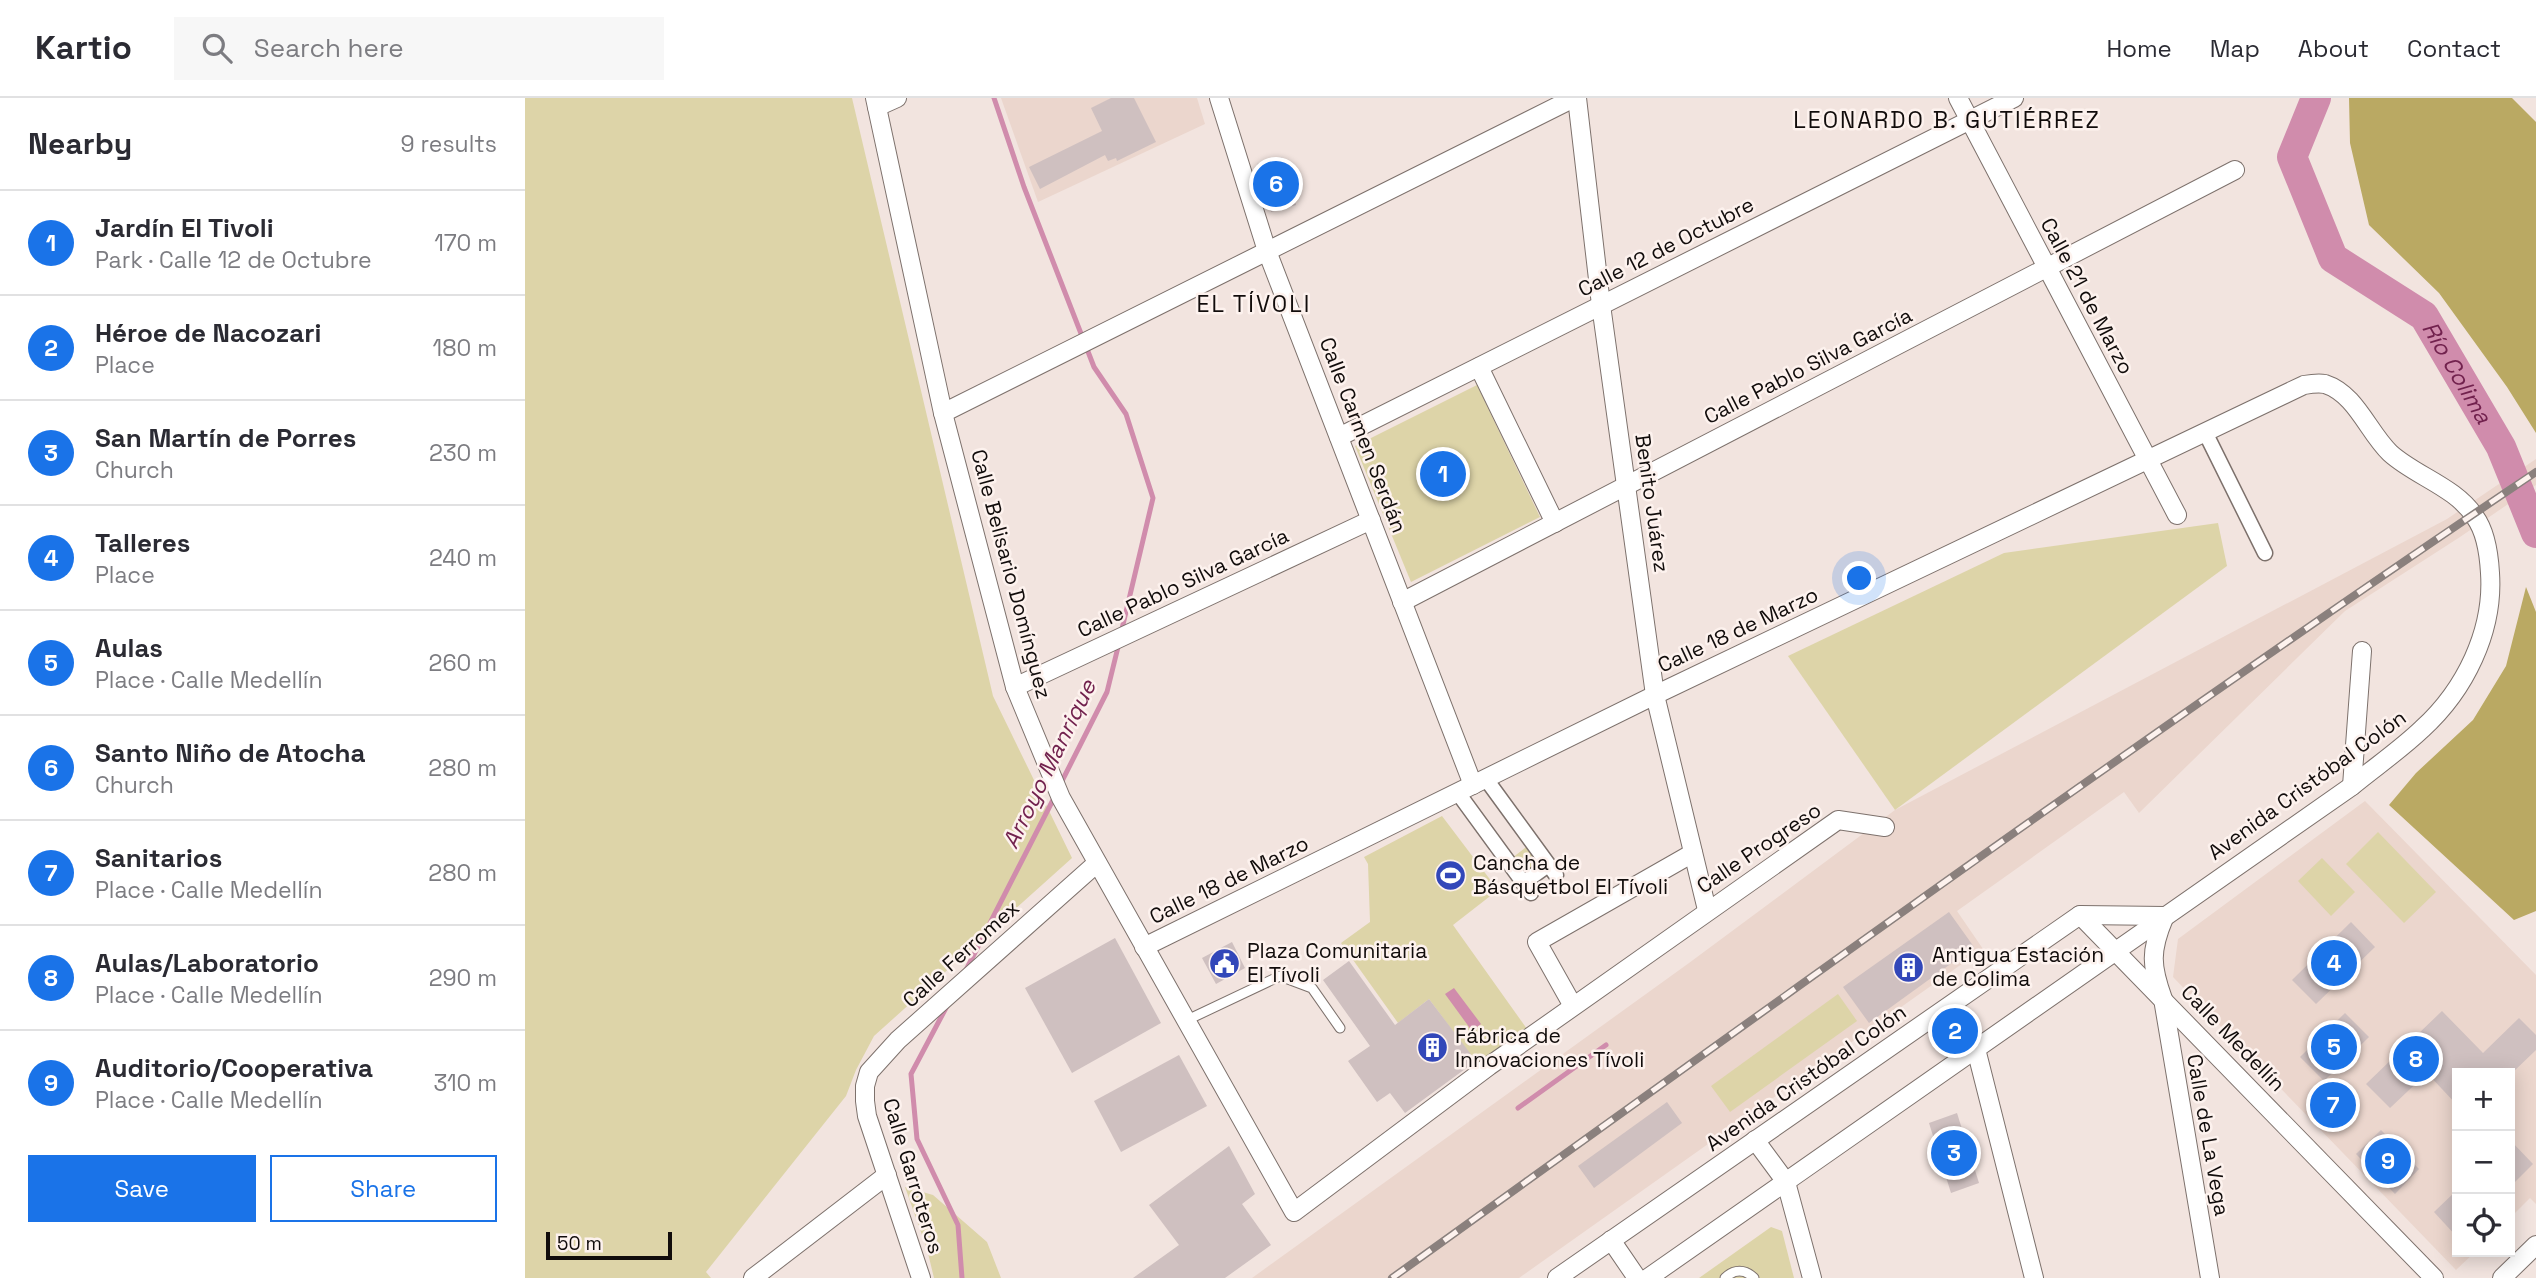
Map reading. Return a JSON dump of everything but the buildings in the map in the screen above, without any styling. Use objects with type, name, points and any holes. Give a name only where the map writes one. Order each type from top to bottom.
[{"type":"street","points":[[876,103],[897,98]]},
{"type":"street","name":"Calle Carmen Serdán","points":[[1219,98],[1267,251],[1472,786]]},
{"type":"street","points":[[943,413],[1575,98]]},
{"type":"street","name":"Benito Juárez","points":[[1575,98],[1655,695],[1707,910]]},
{"type":"street","name":"Calle 21 de Marzo","points":[[1958,98],[2177,514]]},
{"type":"street","name":"Calle 12 de Octubre","points":[[1339,437],[2014,98]]},
{"type":"street","name":"Calle Belisario Domínguez","points":[[876,103],[943,413],[1015,687],[1058,791],[1294,1212]]},
{"type":"street","name":"Calle Pablo Silva García","points":[[1402,602],[2235,170]]},
{"type":"street","points":[[1479,367],[1555,523]]},
{"type":"street","name":"Calle 18 de Marzo","points":[[1144,947],[1655,695],[2304,385],[2325,384],[2350,401],[2374,436],[2392,455],[2457,498],[2476,517]]},
{"type":"street","points":[[2205,432],[2265,553]]},
{"type":"street","name":"Avenida Cristóbal Colón","points":[[1648,1278],[2351,786],[2423,729],[2449,699],[2470,667],[2486,626],[2491,590],[2489,553],[2476,517]]},
{"type":"street","name":"Calle Pablo Silva García","points":[[1015,687],[1371,520]]},
{"type":"street","points":[[2351,786],[2361,650]]},
{"type":"street","points":[[1472,786],[1552,870],[1527,888],[1472,786]]},
{"type":"street","name":"Calle Progreso","points":[[1294,1212],[1573,1006],[1838,820],[1885,827]]},
{"type":"street","points":[[1573,1006],[1537,942],[1693,853]]},
{"type":"street","name":"Calle Ferromex","points":[[865,1086],[869,1072],[898,1040],[1097,863]]},
{"type":"street","points":[[2080,915],[2165,916]]},
{"type":"street","points":[[2080,915],[2116,951]]},
{"type":"street","name":"Avenida Cristóbal Colón","points":[[1557,1278],[2080,915]]},
{"type":"street","name":"Calle de La Vega","points":[[2165,916],[2152,955],[2154,975],[2163,999],[2210,1278]]},
{"type":"street","name":"Calle Medellín","points":[[2116,951],[2434,1278]]},
{"type":"street","points":[[1976,1049],[2034,1278]]},
{"type":"street","name":"Calle Garroteros","points":[[865,1086],[867,1116],[921,1278]]},
{"type":"street","points":[[1755,1140],[1786,1182],[1812,1278]]},
{"type":"street","points":[[753,1278],[887,1175]]},
{"type":"street","points":[[1611,1240],[1637,1278]]},
{"type":"street","points":[[2503,1278],[2536,1245]]},
{"type":"lane","points":[[1185,1021],[1280,976],[1312,988],[1340,1028]]},
{"type":"lane","points":[[1725,1278],[1738,1271],[1745,1271],[1754,1278]]},
{"type":"shaded area","points":[[525,98],[852,98],[993,696],[1072,858],[874,1036],[846,1096],[706,1272],[711,1278],[525,1278]]},
{"type":"shaded area","points":[[1001,98],[1197,98],[1205,124],[1038,202]]},
{"type":"shaded area","points":[[2349,98],[2512,98],[2536,122],[2536,433],[2507,387],[2439,293],[2369,225],[2350,143]]},
{"type":"shaded area","points":[[1477,385],[1540,517],[1411,582],[1355,446]]},
{"type":"shaded area","points":[[2536,459],[2536,485],[2345,611],[2139,813],[2124,792],[1957,911],[1983,949],[1519,1278],[1252,1278],[1689,963],[1895,810],[2447,519]]},
{"type":"shaded area","points":[[2218,523],[2227,566],[1895,810],[1788,656],[2004,553]]},
{"type":"shaded area","points":[[2526,587],[2536,612],[2536,911],[2514,920],[2389,805],[2416,773],[2473,720],[2506,666]]},
{"type":"shaded area","points":[[2365,801],[2536,975],[2536,1204],[2530,1198],[2515,1213],[2515,1068],[2452,1068],[2452,1257],[2470,1257],[2456,1270],[2173,977],[2178,939]]},
{"type":"shaded area","points":[[1442,816],[1498,890],[1453,925],[1527,1029],[1478,1065],[1429,999],[1398,1023],[1341,943],[1370,922],[1368,864],[1364,857]]},
{"type":"shaded area","points":[[2378,832],[2436,892],[2404,923],[2346,864]]},
{"type":"shaded area","points":[[1529,845],[1542,863],[1524,876],[1512,858]]},
{"type":"shaded area","points":[[2322,858],[2355,892],[2331,916],[2298,881]]},
{"type":"shaded area","points":[[1454,988],[1481,1024],[1472,1031],[1445,994]]},
{"type":"shaded area","points":[[1838,994],[1857,1021],[1730,1112],[1711,1086]]},
{"type":"shaded area","points":[[905,1187],[933,1195],[987,1242],[1001,1278],[934,1278],[927,1249]]},
{"type":"shaded area","points":[[1771,1227],[1782,1231],[1794,1278],[1699,1278]]},
{"type":"waterway","name":"Arroyo Manrique","points":[[994,98],[1024,187],[1094,367],[1126,414],[1153,498],[1121,633]]},
{"type":"waterway","name":"Río Colima","points":[[2316,98],[2292,157],[2333,258],[2424,316],[2501,447],[2536,533]]},
{"type":"waterway","name":"Arroyo Manrique","points":[[1060,785],[1107,692],[1119,643]]},
{"type":"waterway","name":"Arroyo Manrique","points":[[965,972],[1056,794]]},
{"type":"waterway","name":"Arroyo Manrique","points":[[947,1006],[911,1074],[917,1139],[958,1225],[962,1278]]},
{"type":"waterway","points":[[1518,1108],[1606,1045]]},
{"type":"railway","points":[[1392,1278],[2247,669],[2536,472]]},
{"type":"place","name":"Santo Niño de Atocha","points":[[1276,184]]},
{"type":"place","name":"Jardín El Tivoli","points":[[1443,474]]},
{"type":"place","name":"Cancha de Básquetbol El Tívoli","points":[[1450,875]]},
{"type":"place","name":"Plaza Comunitaria El Tívoli","points":[[1224,963]]},
{"type":"place","name":"Talleres","points":[[2334,963]]},
{"type":"place","name":"Antigua Estación de Colima","points":[[1909,967]]},
{"type":"place","name":"Héroe de Nacozari","points":[[1955,1031]]},
{"type":"place","name":"Aulas","points":[[2334,1047]]},
{"type":"place","name":"Fábrica de Innovaciones Tívoli","points":[[1432,1048]]},
{"type":"place","name":"Aulas/Laboratorio","points":[[2416,1059]]},
{"type":"place","name":"Sanitarios","points":[[2333,1105]]},
{"type":"place","name":"San Martín de Porres","points":[[1954,1153]]},
{"type":"place","name":"Auditorio/Cooperativa","points":[[2388,1161]]},
{"type":"district","name":"LEONARDO B. GUTIÉRREZ","points":[[1947,120]]},
{"type":"district","name":"EL TÍVOLI","points":[[1254,304]]}]
